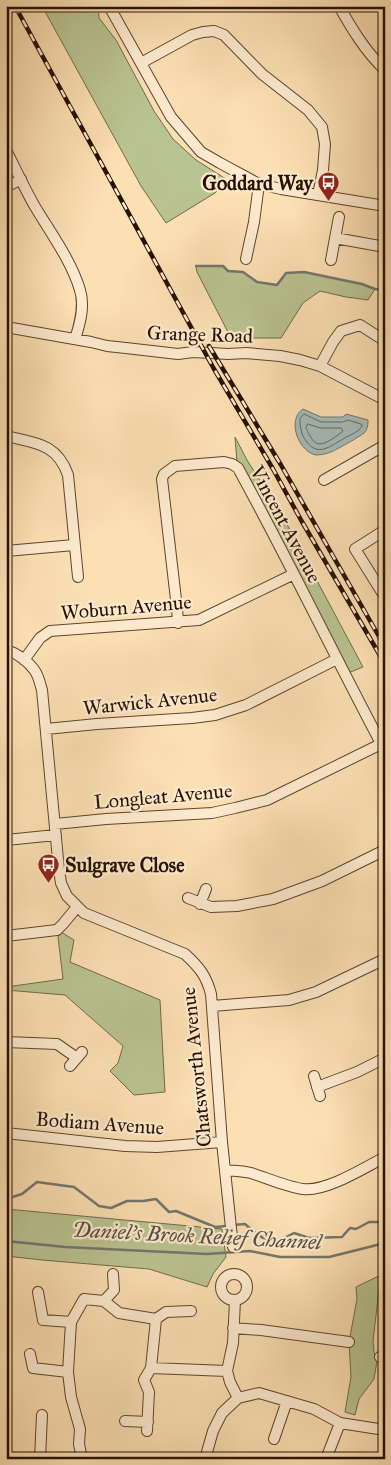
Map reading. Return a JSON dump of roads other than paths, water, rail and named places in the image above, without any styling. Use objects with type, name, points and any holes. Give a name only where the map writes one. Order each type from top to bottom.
[{"type":"street","points":[[109,6],[171,117],[201,152],[259,184],[385,206]]},
{"type":"street","points":[[339,6],[353,32],[385,70]]},
{"type":"street","points":[[141,63],[203,32],[214,31],[224,35],[262,74],[308,110],[322,127],[325,144],[323,170],[318,194]]},
{"type":"street","points":[[6,150],[32,202],[66,258],[80,291],[82,308],[80,324],[75,339]]},
{"type":"street","points":[[6,187],[21,178]]},
{"type":"street","points":[[246,260],[259,184]]},
{"type":"street","points":[[331,260],[339,217]]},
{"type":"street","points":[[335,238],[385,247]]},
{"type":"street","points":[[320,366],[340,332],[360,325],[385,341]]},
{"type":"street","name":"Grange Road","points":[[6,327],[107,346],[178,354],[193,352],[246,353],[280,356],[320,366],[385,400]]},
{"type":"street","points":[[6,436],[50,448],[65,466],[68,475],[78,577]]},
{"type":"street","points":[[324,480],[385,445]]},
{"type":"street","name":"Vincent Avenue","points":[[178,622],[162,479],[164,474],[175,466],[224,462],[232,464],[238,468],[383,748]]},
{"type":"street","points":[[385,530],[355,549],[385,597]]},
{"type":"street","points":[[6,551],[74,545]]},
{"type":"street","name":"Woburn Avenue","points":[[24,660],[40,638],[50,631],[199,620],[294,574]]},
{"type":"street","name":"Chatsworth Avenue","points":[[6,650],[24,660],[35,670],[42,690],[61,883],[66,896],[84,913],[185,954],[196,964],[206,978],[212,1006],[232,1248]]},
{"type":"street","name":"Warwick Avenue","points":[[46,729],[215,715],[246,705],[337,660]]},
{"type":"street","name":"Longleat Avenue","points":[[55,824],[212,813],[235,808],[267,800],[383,748]]},
{"type":"street","points":[[6,840],[56,835]]},
{"type":"street","points":[[188,898],[211,907],[237,906],[273,899],[322,881],[385,850]]},
{"type":"street","points":[[200,904],[206,889]]},
{"type":"street","points":[[6,936],[57,930],[64,924],[76,907]]},
{"type":"street","points":[[212,1006],[289,1000],[316,992],[385,959]]},
{"type":"street","points":[[6,1042],[57,1044],[76,1059]]},
{"type":"street","points":[[314,1076],[319,1091],[385,1058]]},
{"type":"street","name":"Bodiam Avenue","points":[[6,1132],[125,1146],[157,1147],[222,1142]]},
{"type":"street","points":[[225,1170],[248,1172],[303,1189],[314,1188],[345,1178],[385,1157]]},
{"type":"street","points":[[234,1270],[244,1280],[247,1287],[244,1295],[234,1300],[230,1300],[224,1295],[221,1288],[226,1277],[234,1270]]},
{"type":"street","points":[[104,1301],[114,1290],[113,1274]]},
{"type":"street","points":[[38,1292],[43,1320],[70,1322]]},
{"type":"street","points":[[82,1459],[79,1444],[80,1429],[71,1397],[68,1372],[70,1322],[84,1299],[104,1301],[119,1313],[156,1320]]},
{"type":"street","points":[[234,1300],[233,1343],[227,1371],[238,1398]]},
{"type":"street","points":[[126,1421],[149,1421],[149,1392],[144,1380],[151,1368],[156,1320],[166,1312],[191,1311]]},
{"type":"street","points":[[233,1328],[349,1342]]},
{"type":"street","points":[[30,1354],[32,1372],[68,1372]]},
{"type":"street","points":[[151,1368],[227,1371]]},
{"type":"street","points":[[205,1459],[213,1431],[222,1413],[238,1398],[259,1393],[314,1409],[340,1423],[385,1430]]},
{"type":"street","points":[[274,1439],[287,1401]]},
{"type":"street","points":[[40,1459],[42,1415]]},
{"type":"street","points":[[326,1459],[340,1423]]},
{"type":"water","points":[[303,409],[321,417],[343,417],[346,414],[368,420],[367,428],[363,434],[341,447],[328,453],[316,455],[304,448],[295,428],[295,420]]},
{"type":"waterway","points":[[196,266],[223,266],[228,271],[243,272],[257,282],[277,285],[286,273],[304,272],[385,290]]},
{"type":"waterway","points":[[6,1199],[22,1194],[37,1182],[74,1187],[99,1206],[111,1208],[127,1201],[156,1199],[169,1212],[176,1211],[215,1227],[227,1226]]},
{"type":"waterway","points":[[233,1225],[245,1224],[263,1238],[273,1240],[294,1233],[309,1238],[342,1237],[350,1228],[356,1229],[369,1222],[385,1222]]},
{"type":"waterway","name":"Daniel's Brook Relief Channel","points":[[6,1241],[65,1247],[207,1254],[250,1251],[280,1257],[329,1257],[385,1243]]},
{"type":"railway","points":[[15,6],[214,369],[385,664]]},
{"type":"railway","points":[[209,346],[281,465],[385,647]]},
{"type":"place","name":"Goddard Way","points":[[329,202]]},
{"type":"place","name":"Sulgrave Close","points":[[49,884]]}]
